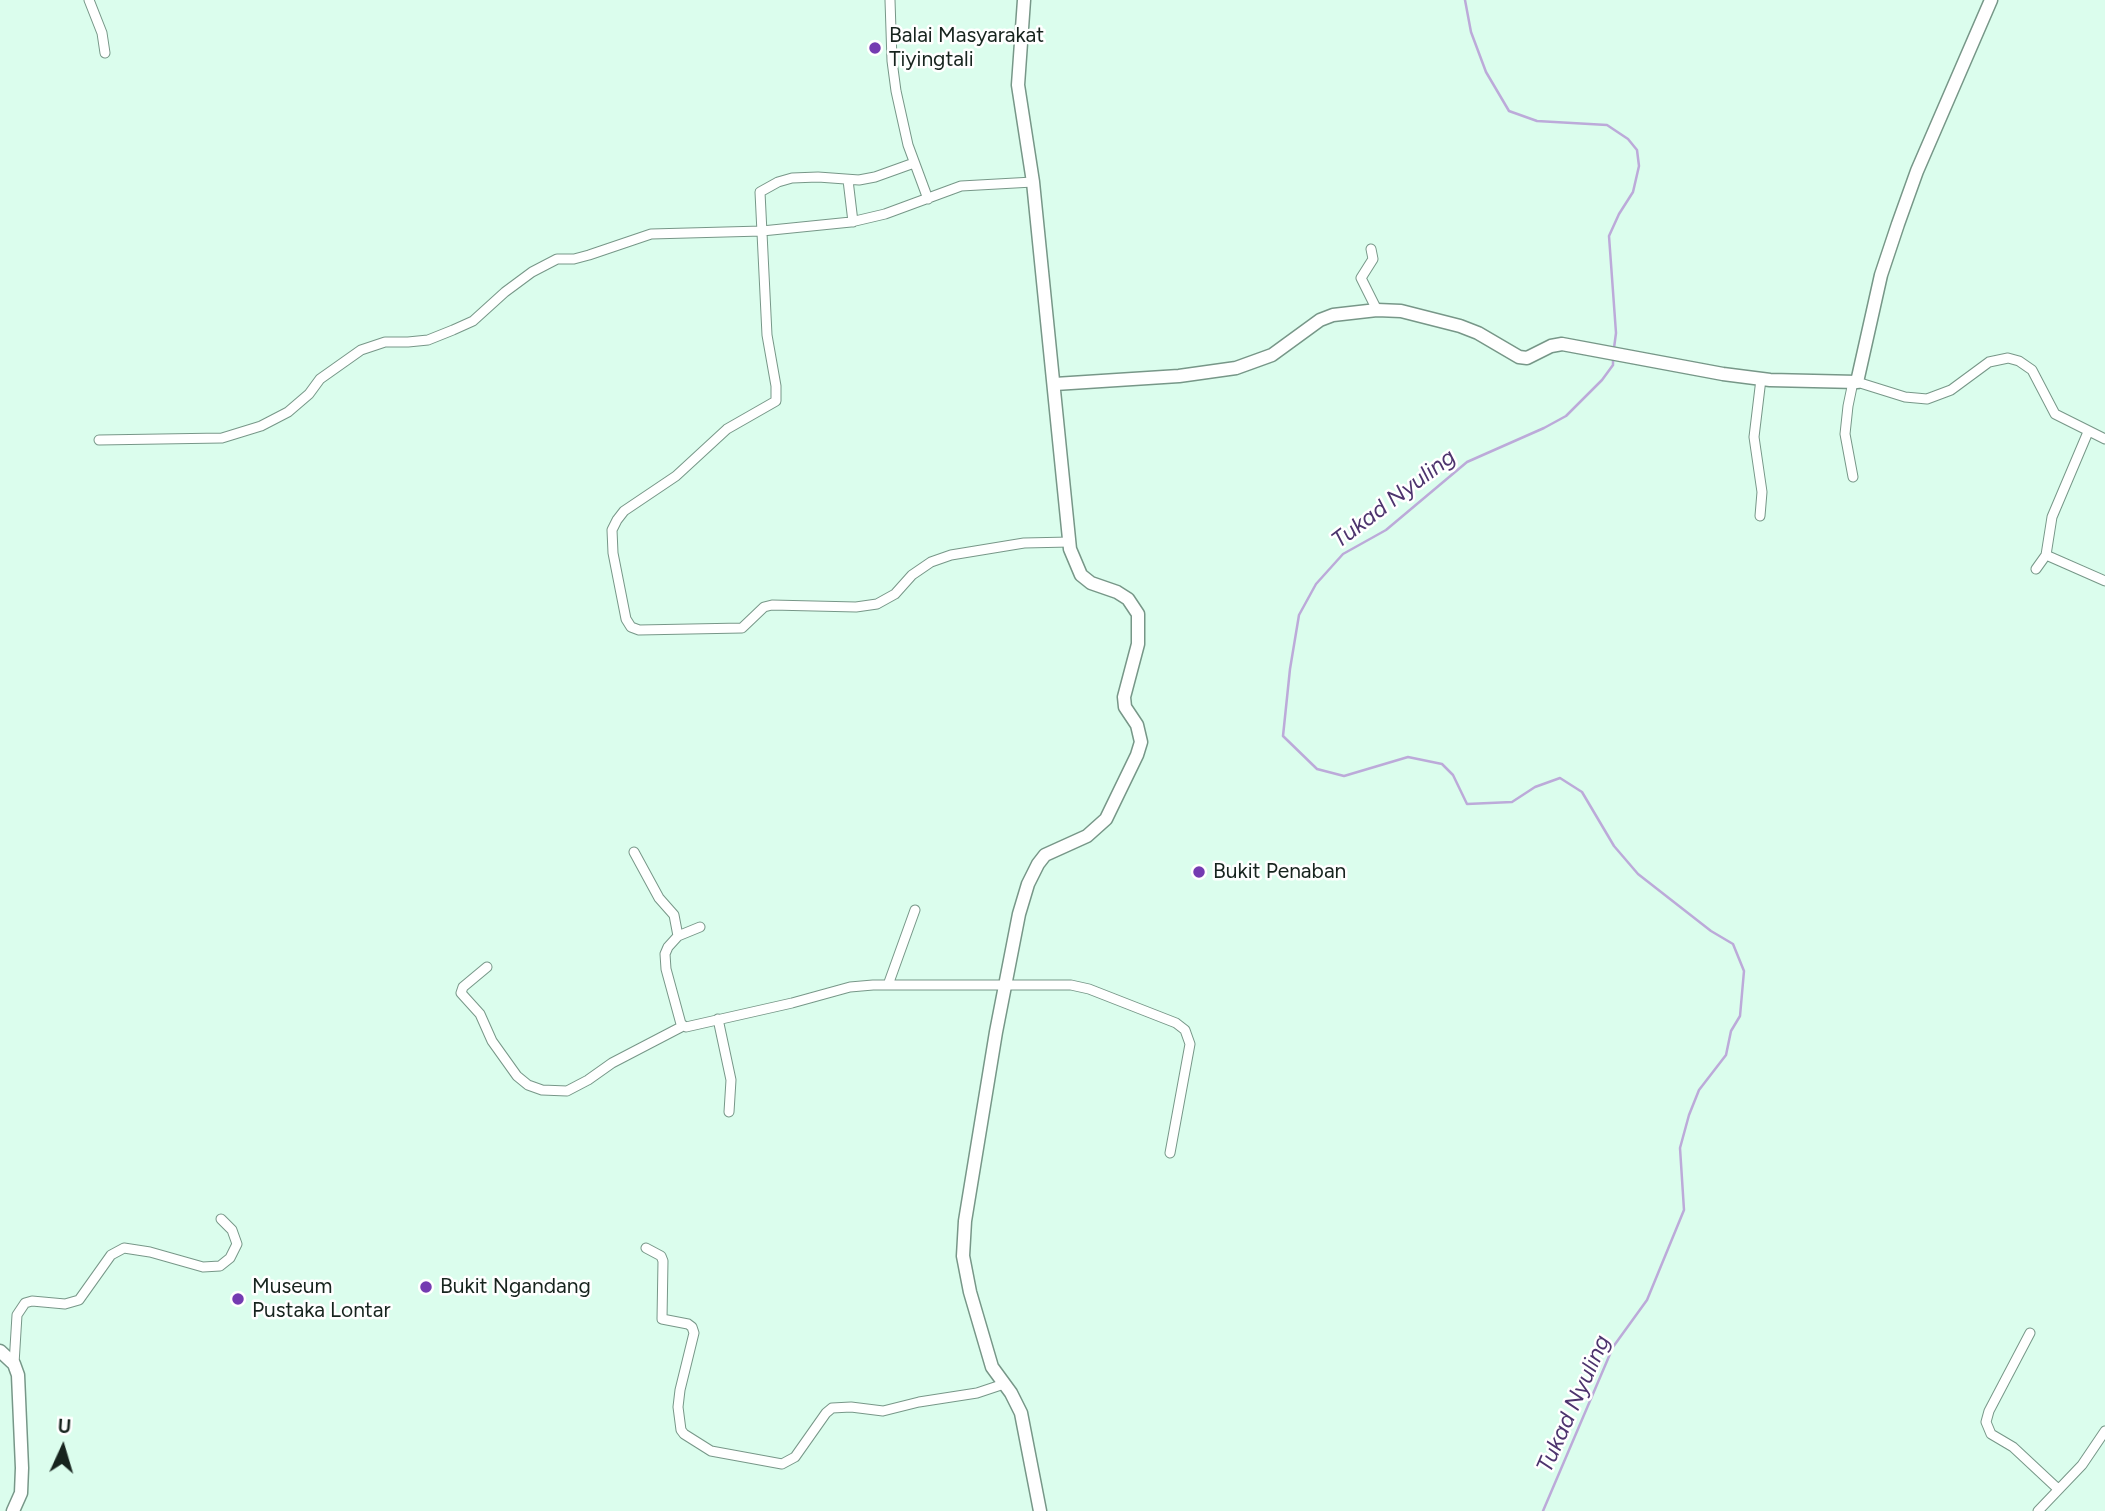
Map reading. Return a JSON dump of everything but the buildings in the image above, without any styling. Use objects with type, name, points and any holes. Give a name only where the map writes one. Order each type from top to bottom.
[{"type":"street","points":[[89,0],[102,33],[105,52]]},
{"type":"street","points":[[890,0],[896,91],[908,145],[928,199]]},
{"type":"street","points":[[1024,0],[1018,85],[1034,182],[1055,384],[1059,454],[1070,542],[1073,561],[1081,576],[1128,599],[1138,614],[1138,644],[1124,697],[1125,707],[1137,725],[1141,742],[1106,819],[1087,836],[1045,855],[1028,884],[1019,914],[977,1140],[963,1240],[970,1292],[992,1367],[1021,1413],[1040,1511]]},
{"type":"street","points":[[1853,477],[1845,434],[1848,406],[1881,275],[1917,170],[1991,0]]},
{"type":"street","points":[[914,163],[875,177],[848,180],[801,177],[778,182],[760,192],[767,335],[776,401],[727,429],[676,475],[624,511],[617,520],[612,530],[613,553],[626,619],[631,627],[639,630],[742,628],[764,607],[772,605],[856,607],[877,604],[895,594],[912,575],[930,562],[951,555],[1024,543],[1070,542]]},
{"type":"street","points":[[848,180],[853,222]]},
{"type":"street","points":[[99,440],[222,438],[261,426],[288,412],[309,394],[320,379],[351,356],[378,343],[428,340],[463,326],[473,321],[505,292],[545,264],[557,259],[590,255],[651,234],[762,231],[853,222],[885,214],[961,187],[1034,182]]},
{"type":"street","points":[[1371,249],[1374,257],[1361,278],[1377,310]]},
{"type":"street","points":[[1055,384],[1179,376],[1236,368],[1272,355],[1320,320],[1333,315],[1377,310],[1401,311],[1460,326],[1520,357],[1527,358],[1551,346],[1562,344],[1626,358],[1761,379],[1855,382],[1905,397],[1927,399],[1951,390],[1989,362],[2008,358],[2019,361],[2032,370],[2055,414],[2105,439]]},
{"type":"street","points":[[1760,516],[1762,482],[1754,437],[1761,379]]},
{"type":"street","points":[[2036,569],[2046,555],[2052,517],[2088,432]]},
{"type":"street","points":[[2046,555],[2105,581]]},
{"type":"street","points":[[634,852],[659,898],[674,915],[678,936]]},
{"type":"street","points":[[888,985],[915,910]]},
{"type":"street","points":[[683,1026],[666,969],[665,954],[678,936],[700,927]]},
{"type":"street","points":[[487,967],[463,987],[461,993],[480,1014],[492,1041],[517,1076],[528,1085],[542,1090],[567,1091],[612,1063],[683,1026],[850,987],[1062,985],[1089,989],[1176,1023],[1185,1030],[1190,1044],[1170,1153]]},
{"type":"street","points":[[718,1019],[731,1080],[729,1112]]},
{"type":"street","points":[[17,1510],[21,1493],[23,1451],[18,1375],[14,1364],[17,1315],[25,1303],[32,1301],[65,1304],[79,1300],[111,1255],[124,1248],[150,1252],[203,1267],[220,1266],[230,1258],[237,1244],[232,1230],[221,1219]]},
{"type":"street","points":[[646,1248],[661,1256],[663,1261],[662,1318],[688,1324],[694,1333],[680,1390],[678,1406],[681,1430],[711,1451],[782,1464],[795,1457],[832,1408],[851,1407],[883,1411],[977,1393],[1004,1384]]},
{"type":"street","points":[[2030,1333],[1989,1411],[1986,1422],[1991,1434],[2013,1447],[2058,1489]]},
{"type":"street","points":[[0,1351],[14,1364]]},
{"type":"street","points":[[2038,1511],[2082,1465],[2105,1431]]},
{"type":"waterway","name":"Tukad Nyuling","points":[[1465,0],[1471,32],[1486,72],[1509,111],[1537,121],[1607,125],[1628,139],[1637,150],[1639,166],[1633,192],[1609,236],[1616,333],[1614,348]]},
{"type":"waterway","name":"Tukad Nyuling","points":[[1543,1511],[1613,1347],[1647,1300],[1684,1210],[1680,1148],[1699,1090],[1726,1055],[1731,1031],[1740,1016],[1744,971],[1733,944],[1711,931],[1638,874],[1614,846],[1582,792],[1560,778],[1535,787],[1512,802],[1467,804],[1453,775],[1442,764],[1408,757],[1344,776],[1317,769],[1283,736],[1299,615],[1316,584],[1343,554],[1386,530],[1467,462],[1566,416],[1602,380],[1613,365],[1613,359]]},
{"type":"place","name":"Balai Masyarakat Tiyingtali","points":[[875,48]]},
{"type":"place","name":"Bukit Penaban","points":[[1199,872]]},
{"type":"place","name":"Bukit Ngandang","points":[[426,1287]]},
{"type":"place","name":"Museum Pustaka Lontar","points":[[238,1299]]}]
